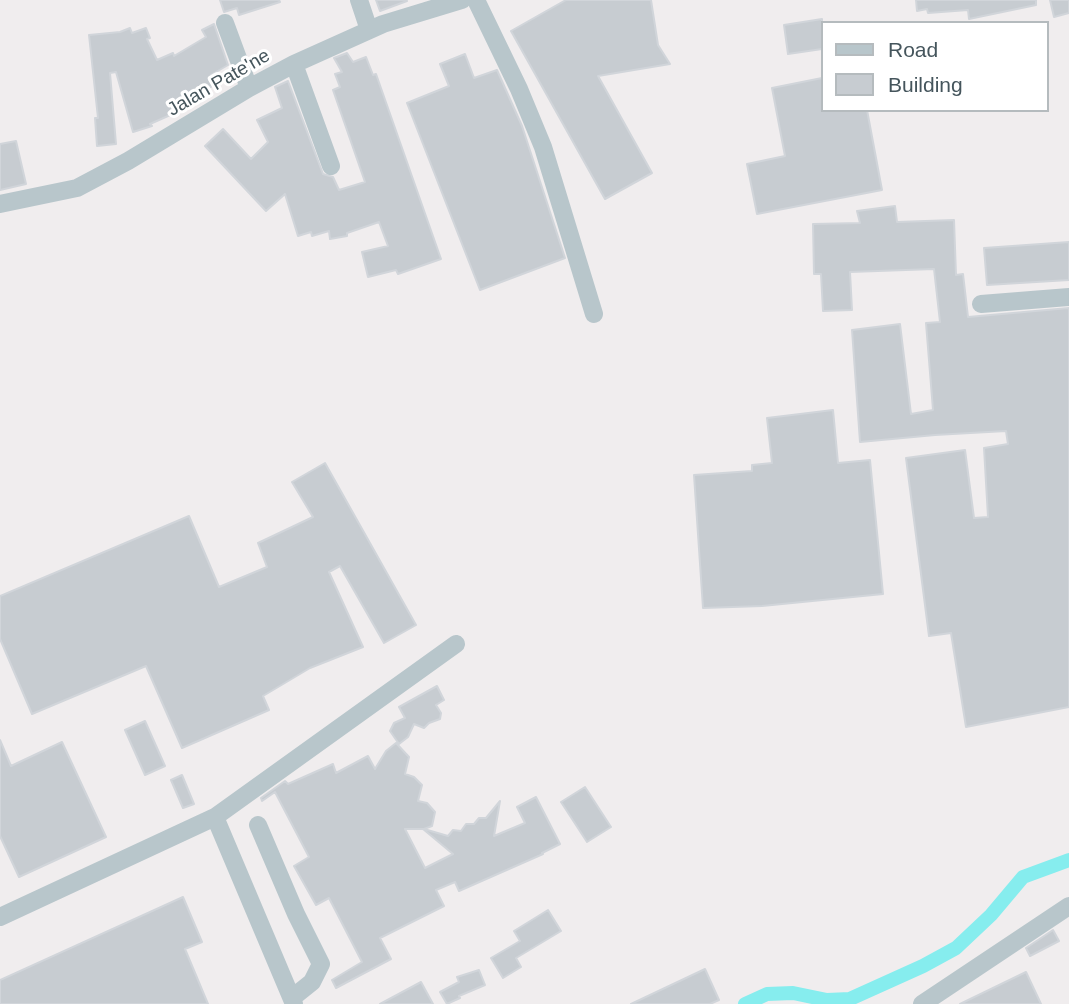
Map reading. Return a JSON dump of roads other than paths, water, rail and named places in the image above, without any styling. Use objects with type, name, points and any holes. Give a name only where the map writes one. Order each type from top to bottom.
[{"type":"street","points":[[359,0],[369,30]]},
{"type":"street","name":"Jalan Pate'ne","points":[[0,204],[77,188],[294,64],[369,30],[439,3],[462,0]]},
{"type":"street","points":[[476,0],[519,89],[543,147],[594,314]]},
{"type":"street","points":[[225,23],[249,88]]},
{"type":"street","points":[[294,64],[331,166]]},
{"type":"street","points":[[981,304],[1069,297]]},
{"type":"street","points":[[0,917],[215,817],[456,644]]},
{"type":"street","points":[[215,817],[293,1001],[312,982],[321,964],[296,914],[258,825]]},
{"type":"street","points":[[922,1004],[1069,906]]},
{"type":"waterway","points":[[745,1004],[767,994],[793,993],[827,1000],[850,999],[956,948],[991,915],[1023,877],[1069,860]]}]
